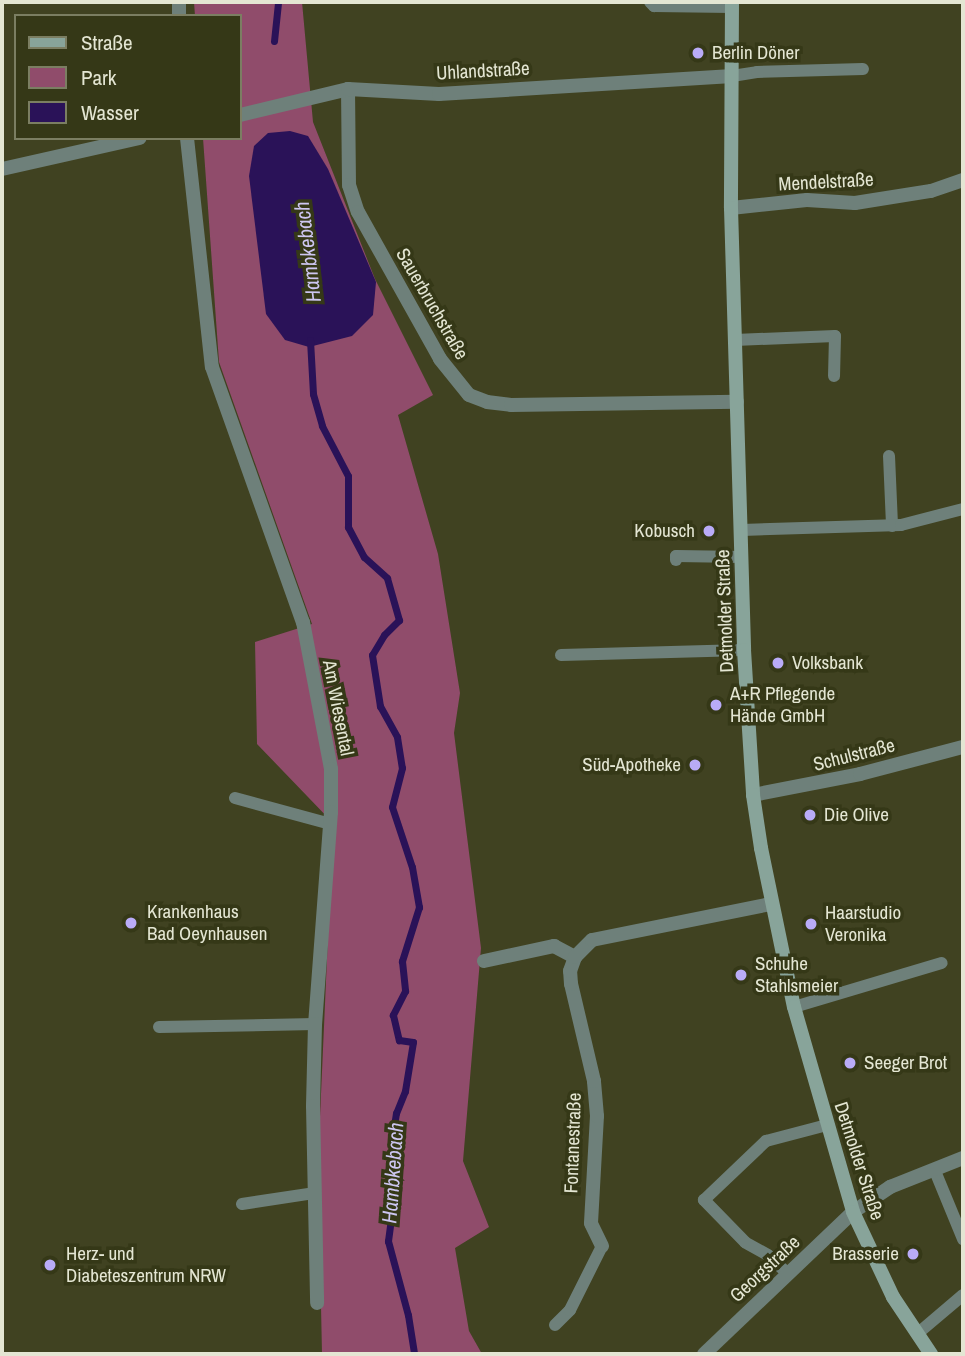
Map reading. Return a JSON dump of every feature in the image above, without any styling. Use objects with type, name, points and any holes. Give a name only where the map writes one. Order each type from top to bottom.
[{"type":"main road","name":"Detmolder Straße","points":[[732,5],[731,208],[744,650],[753,795],[770,904],[794,1007],[853,1212],[893,1297],[932,1354]]},
{"type":"street","name":"Uhlandstraße","points":[[242,115],[348,89],[439,94],[732,76]]},
{"type":"street","name":"Sauerbruchstraße","points":[[348,89],[349,185],[358,212],[440,359],[469,395],[487,402],[511,405],[737,402]]},
{"type":"street","points":[[2,169],[131,140]]},
{"type":"street","name":"Am Wiesental","points":[[187,140],[212,368],[303,622],[331,769],[331,824],[316,1024],[313,1106],[317,1303]]},
{"type":"street","name":"Mendelstraße","points":[[731,208],[807,200],[855,203],[932,191],[963,180]]},
{"type":"street","name":"Schulstraße","points":[[753,795],[848,777],[963,747]]},
{"type":"street","points":[[484,961],[554,946],[575,957],[592,940],[770,904]]},
{"type":"street","name":"Fontanestraße","points":[[575,957],[570,971],[571,984],[594,1081],[597,1116],[591,1223],[602,1247]]},
{"type":"street","name":"Georgstraße","points":[[705,1354],[853,1212],[890,1187],[963,1158]]},
{"type":"lane","points":[[650,2],[654,6],[732,5]]},
{"type":"lane","points":[[732,76],[757,72],[863,69]]},
{"type":"lane","points":[[735,340],[835,336],[834,376]]},
{"type":"lane","points":[[889,456],[892,526]]},
{"type":"lane","points":[[741,530],[892,526],[963,509]]},
{"type":"lane","points":[[676,560],[676,556],[743,557]]},
{"type":"lane","points":[[561,655],[744,650]]},
{"type":"lane","points":[[235,797],[331,824]]},
{"type":"lane","points":[[794,1007],[942,963]]},
{"type":"lane","points":[[159,1027],[316,1024]]},
{"type":"lane","points":[[787,1273],[768,1255],[745,1242],[704,1200],[766,1141],[827,1125]]},
{"type":"lane","points":[[935,1171],[963,1239]]},
{"type":"lane","points":[[242,1204],[316,1193]]},
{"type":"lane","points":[[555,1325],[570,1310],[602,1247]]},
{"type":"lane","points":[[917,1334],[963,1295]]},
{"type":"green space","points":[[194,2],[302,2],[313,122],[375,279],[433,395],[398,415],[438,554],[460,693],[454,733],[481,948],[463,1161],[489,1227],[455,1248],[469,1331],[482,1354],[322,1354],[318,1162],[333,823],[257,744],[255,642],[312,624],[219,362],[203,140],[242,140],[242,14],[195,14]]},
{"type":"water","points":[[290,131],[308,136],[328,169],[376,282],[373,315],[352,336],[309,347],[285,340],[266,314],[249,176],[254,146],[268,133]]},
{"type":"waterway","name":"Hambkebach","points":[[274,41],[278,2]]},
{"type":"waterway","name":"Hambkebach","points":[[310,340],[313,394],[322,426],[348,476],[348,527],[364,557],[387,578],[399,620],[384,635],[372,655],[380,706],[397,737],[402,768],[392,807],[412,867],[419,907],[402,961],[405,991],[393,1015],[399,1040],[413,1042],[405,1091],[396,1113],[392,1138],[398,1166],[388,1241],[408,1315],[414,1354]]},
{"type":"place","name":"Berlin Döner","points":[[698,53]]},
{"type":"place","name":"Kobusch","points":[[709,531]]},
{"type":"place","name":"Volksbank","points":[[778,663]]},
{"type":"place","name":"A+R Pflegende Hände GmbH","points":[[716,705]]},
{"type":"place","name":"Süd-Apotheke","points":[[695,765]]},
{"type":"place","name":"Die Olive","points":[[810,815]]},
{"type":"place","name":"Krankenhaus Bad Oeynhausen","points":[[131,923]]},
{"type":"place","name":"Haarstudio Veronika","points":[[811,924]]},
{"type":"place","name":"Schuhe Stahlsmeier","points":[[741,975]]},
{"type":"place","name":"Seeger Brot","points":[[850,1063]]},
{"type":"place","name":"Brasserie","points":[[913,1254]]},
{"type":"place","name":"Herz- und Diabeteszentrum NRW","points":[[50,1265]]}]
